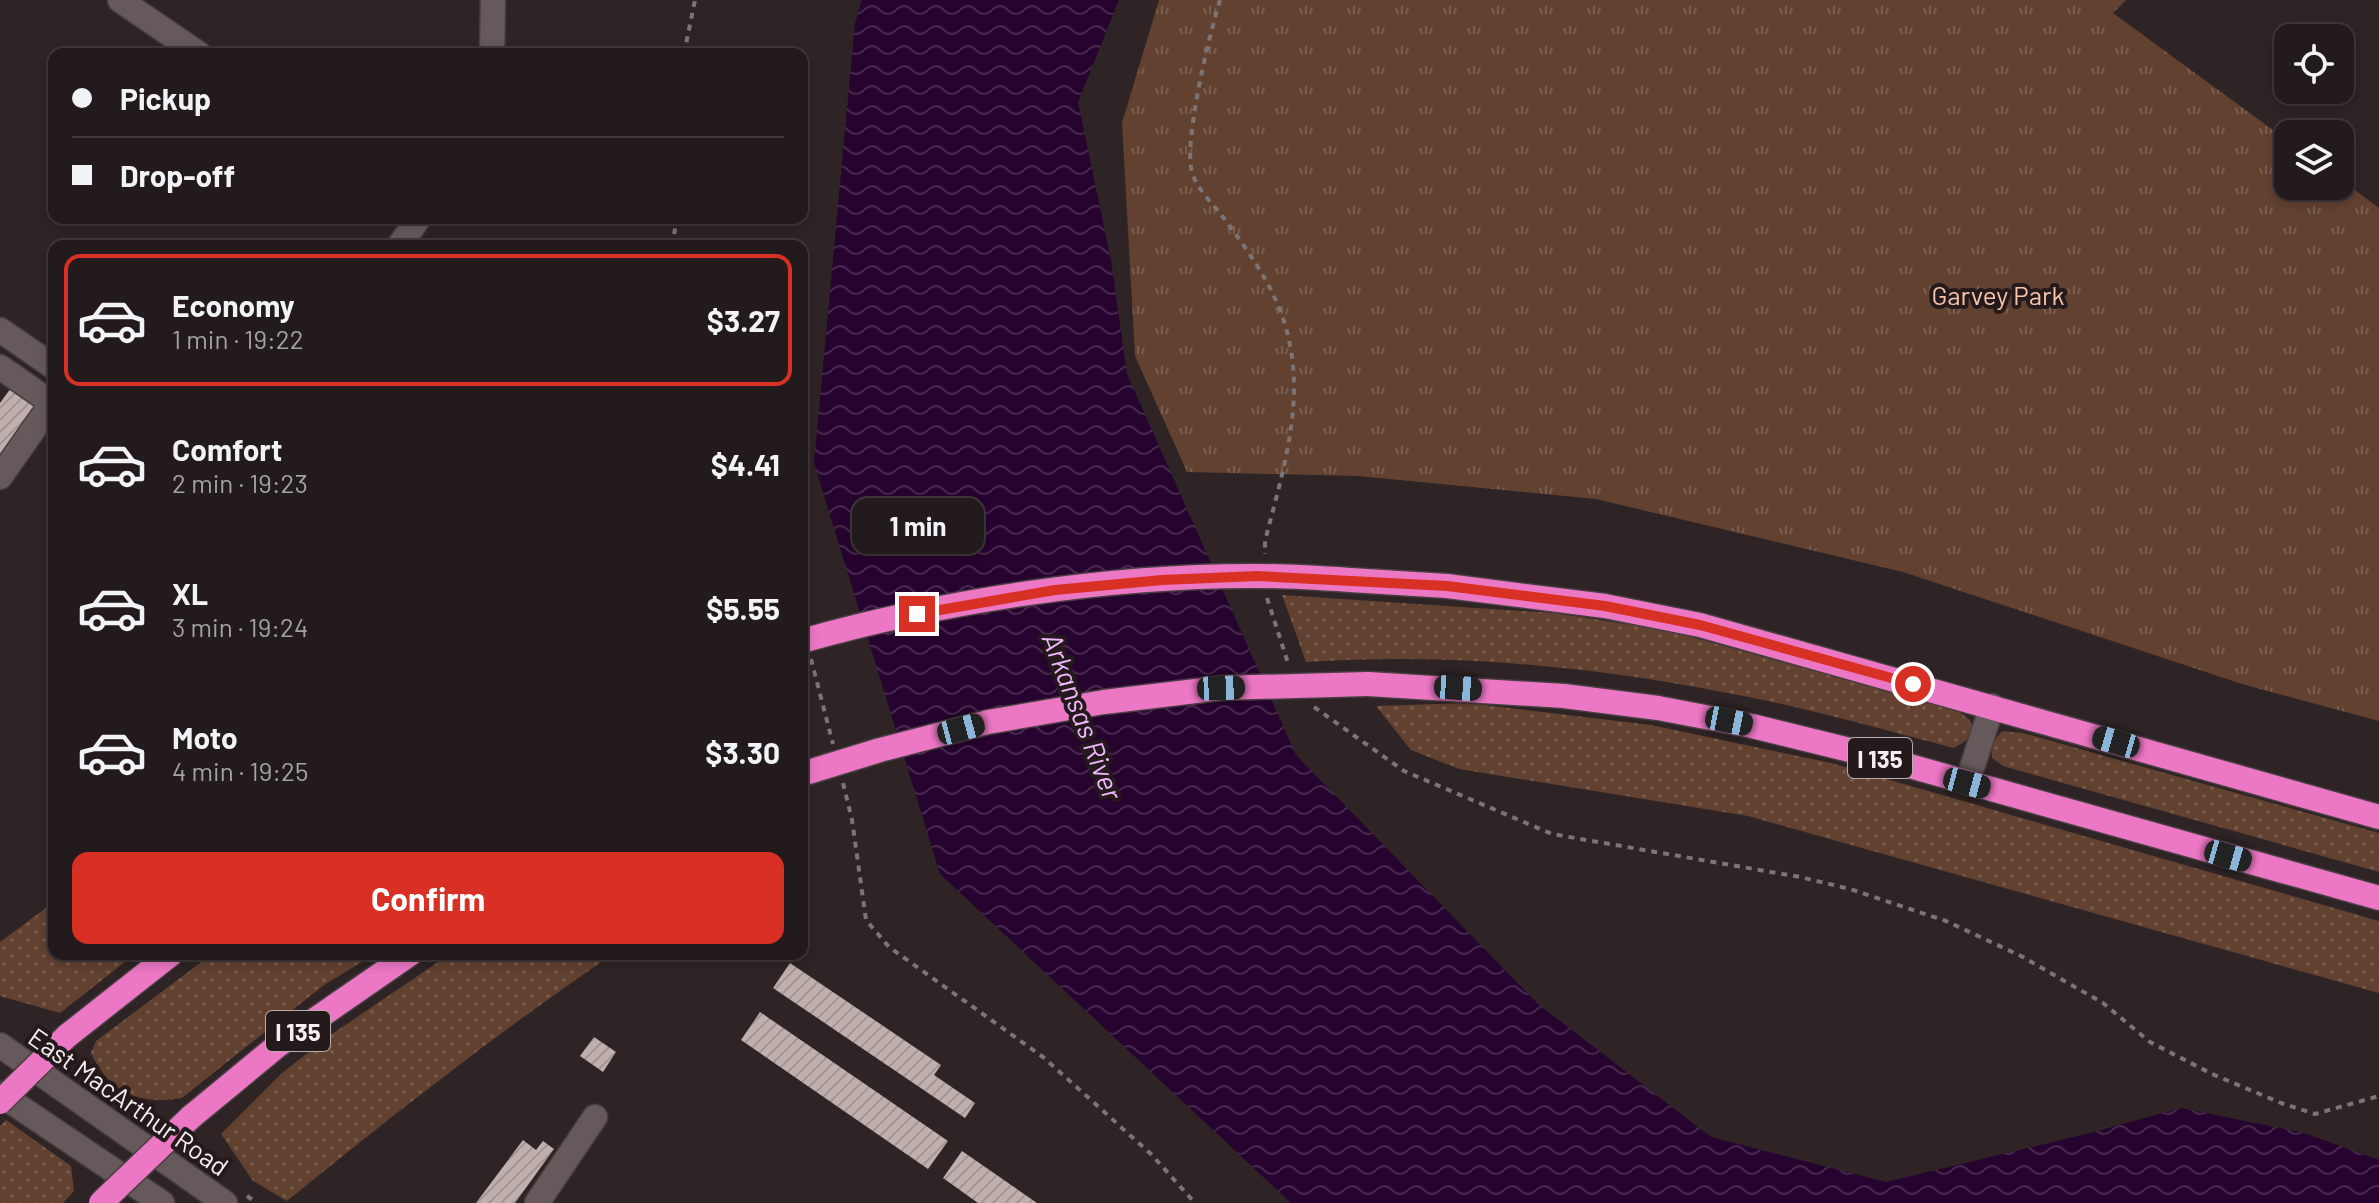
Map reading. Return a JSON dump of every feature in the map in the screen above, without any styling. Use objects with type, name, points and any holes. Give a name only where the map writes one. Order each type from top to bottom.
[{"type":"highway","points":[[808,642],[836,632],[944,608],[1055,590],[1162,580],[1258,576],[1447,586],[1605,606],[1700,625],[2379,817]]},
{"type":"highway","name":"I 135","points":[[808,772],[988,722],[1104,702],[1221,688],[1368,684],[1564,696],[1658,708],[1752,726],[2379,898]]},
{"type":"highway","points":[[0,1102],[67,1036],[163,960]]},
{"type":"highway","name":"I 135","points":[[101,1203],[191,1117],[277,1046],[401,960]]},
{"type":"street","points":[[120,0],[190,48]]},
{"type":"street","points":[[492,48],[493,0]]},
{"type":"street","points":[[0,330],[48,363]]},
{"type":"street","points":[[0,367],[48,400]]},
{"type":"street","points":[[0,477],[48,409]]},
{"type":"street","points":[[1967,783],[1992,706]]},
{"type":"street","name":"East MacArthur Road","points":[[0,1045],[225,1203]]},
{"type":"street","points":[[0,1094],[162,1203]]},
{"type":"street","points":[[537,1203],[595,1117]]},
{"type":"path","points":[[685,48],[695,0]]},
{"type":"path","points":[[808,654],[834,747]]},
{"type":"path","points":[[841,776],[852,820],[866,920],[889,947],[1043,1057],[1151,1154],[1195,1203]]},
{"type":"green space","name":"Garvey Park","points":[[1159,0],[2126,0],[2113,13],[2274,131],[2274,200],[2354,200],[2354,189],[2379,208],[2379,721],[2242,684],[1903,572],[1596,499],[1358,476],[1187,472],[1135,356],[1122,123]]},
{"type":"green space","points":[[1282,595],[1554,613],[1666,630],[1958,711],[1970,720],[1973,729],[1967,740],[1954,748],[1777,703],[1616,674],[1461,660],[1306,662]]},
{"type":"green space","points":[[1467,703],[1651,725],[1831,763],[2379,921],[2379,993],[1748,816],[1459,769],[1411,750],[1376,706]]},
{"type":"green space","points":[[2002,731],[2023,733],[2379,833],[2379,872],[2003,766],[1992,758],[1991,744]]},
{"type":"green space","points":[[48,906],[48,960],[127,960],[60,1013],[0,996],[0,942]]},
{"type":"green space","points":[[204,960],[365,960],[324,985],[182,1098],[152,1100],[117,1087],[107,1078],[91,1053],[96,1041]]},
{"type":"green space","points":[[441,960],[604,960],[447,1074],[287,1201],[253,1181],[221,1134],[282,1073],[332,1034]]},
{"type":"green space","points":[[6,1120],[71,1166],[74,1191],[63,1203],[0,1203],[0,1126]]},
{"type":"water","name":"Arkansas River","points":[[862,0],[1119,0],[1078,102],[1111,260],[1127,374],[1296,755],[1538,1004],[1711,1137],[1886,1182],[2181,1108],[2304,1133],[2379,1160],[2379,1203],[1291,1203],[940,874],[814,463],[855,23]]},
{"type":"building","points":[[11,388],[35,405],[0,456],[0,403]]},
{"type":"building","points":[[790,963],[941,1065],[934,1075],[975,1103],[965,1118],[773,988]]},
{"type":"building","points":[[760,1012],[948,1141],[928,1169],[741,1040]]},
{"type":"building","points":[[594,1037],[616,1052],[603,1072],[580,1056]]},
{"type":"building","points":[[523,1140],[536,1150],[543,1141],[554,1149],[515,1203],[476,1203]]},
{"type":"building","points":[[962,1151],[1037,1203],[978,1203],[943,1178]]},
{"type":"route","points":[[917,614],[1055,590],[1162,580],[1258,576],[1447,586],[1605,606],[1700,625],[1913,684]]}]
